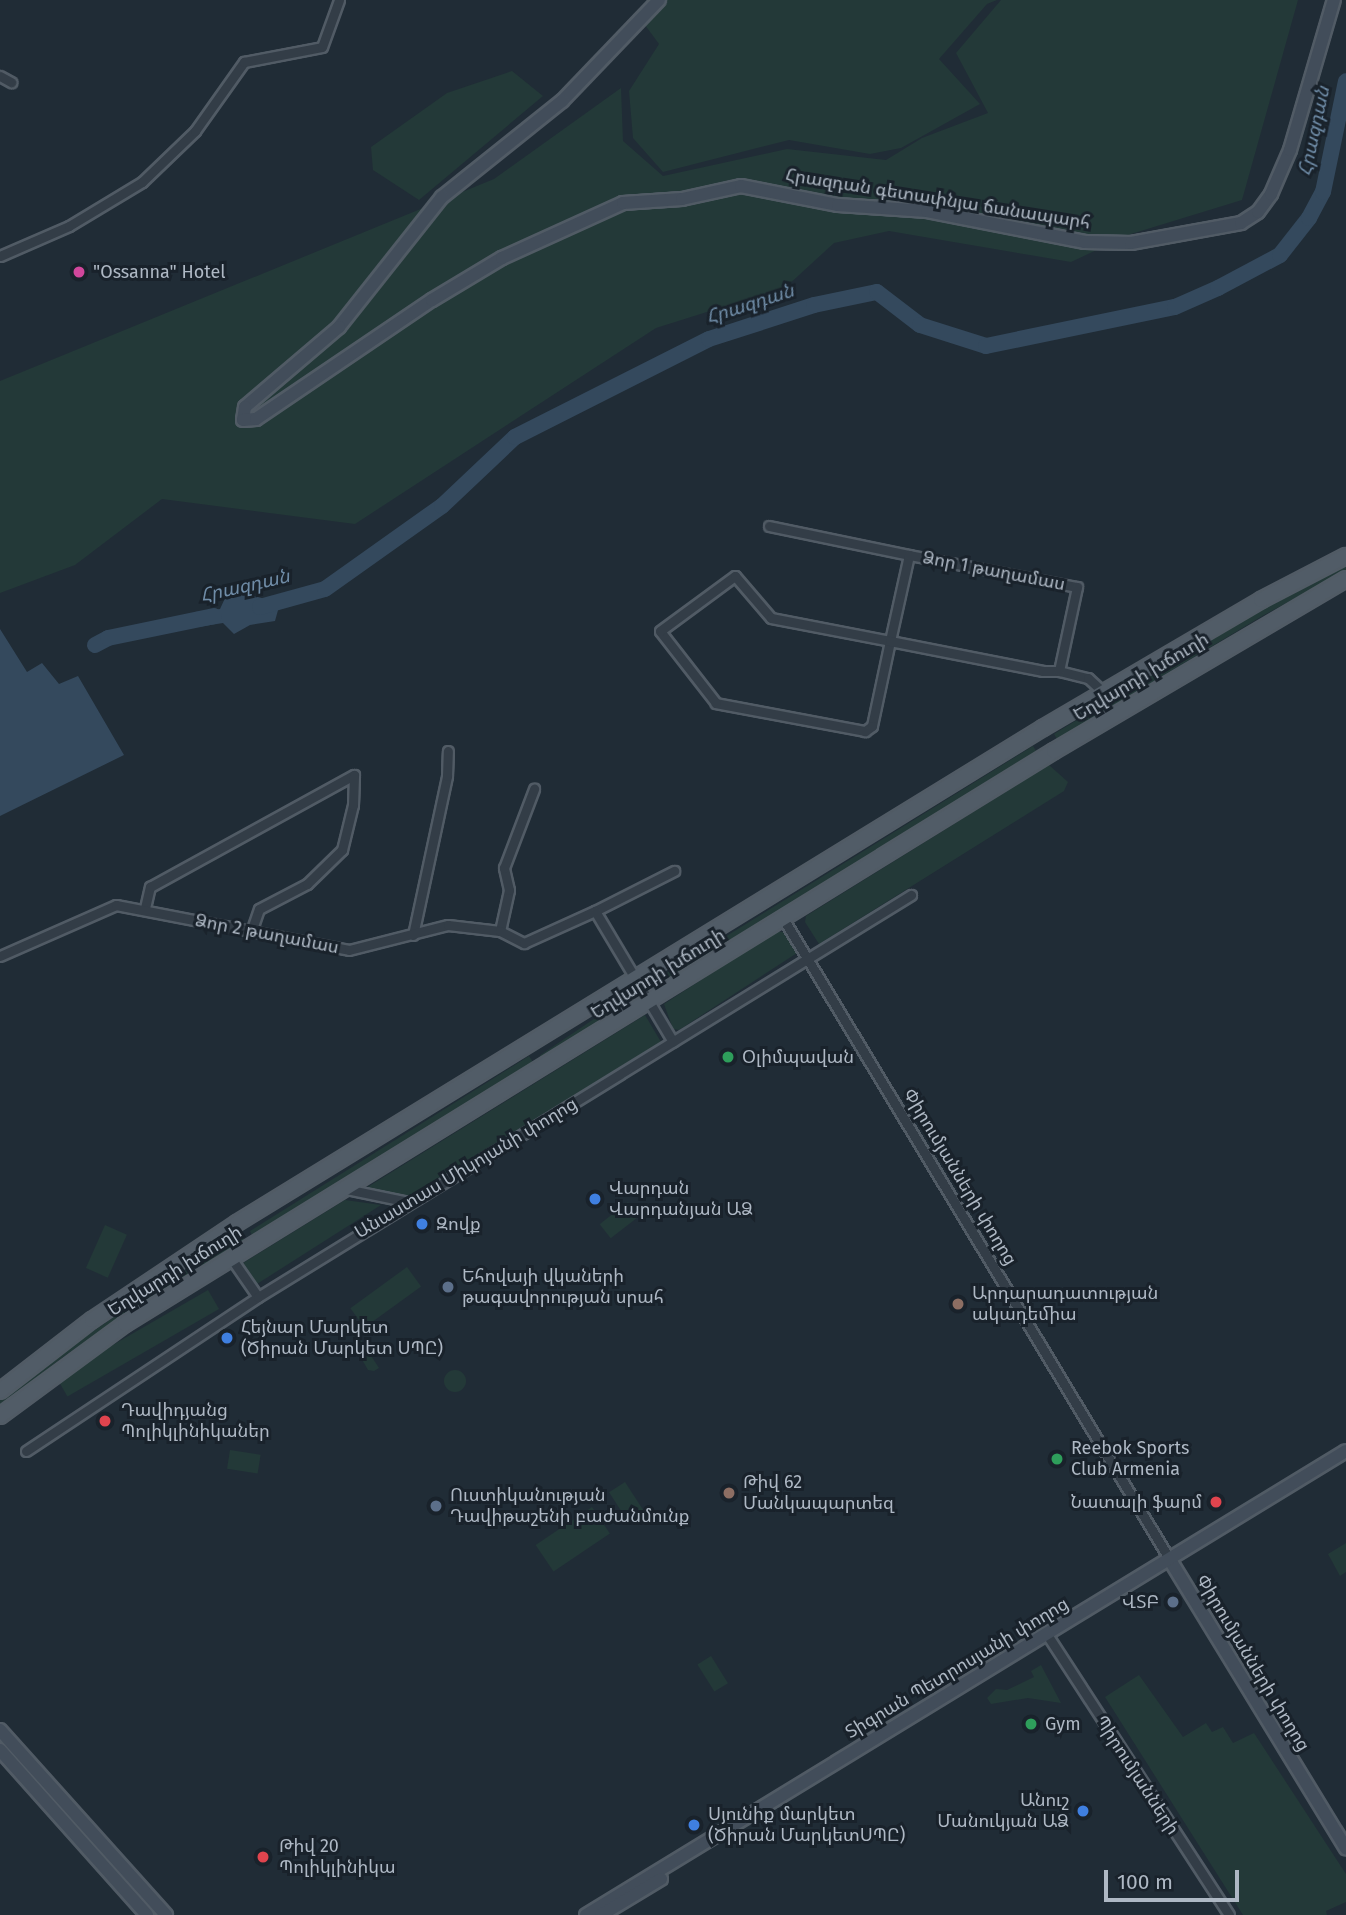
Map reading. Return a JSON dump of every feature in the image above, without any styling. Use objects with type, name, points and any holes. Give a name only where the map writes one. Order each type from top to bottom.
[{"type":"main road","name":"Եղվարդի խճուղի","points":[[0,1391],[189,1255],[635,978],[1103,692],[1346,556]]},
{"type":"main road","name":"Եղվարդի խճուղի","points":[[0,1416],[51,1374],[202,1276],[784,920],[1054,751],[1346,579]]},
{"type":"main road","points":[[1043,728],[1054,751]]},
{"type":"main road","points":[[189,1255],[202,1276]]},
{"type":"street","points":[[0,256],[69,226],[142,182],[195,131],[244,62],[322,47],[339,0]]},
{"type":"street","name":"Հրազդան գետափնյա ճանապարհ","points":[[659,0],[562,101],[442,197],[339,327],[245,407],[243,420],[256,419],[432,300],[502,258],[623,203],[682,199],[741,186],[838,205],[927,211],[1096,242],[1155,241],[1241,223],[1258,212],[1270,194],[1290,150],[1334,0]]},
{"type":"street","points":[[0,76],[10,82]]},
{"type":"street","name":"Ձոր 1 թաղամաս","points":[[769,526],[1077,587],[1059,671]]},
{"type":"street","name":"Ձոր 1 թաղամաս","points":[[909,555],[890,641],[872,726],[865,731],[716,703],[660,631],[735,576],[771,618],[890,641],[1059,671],[1088,678],[1103,692]]},
{"type":"street","points":[[413,936],[447,776],[448,751]]},
{"type":"street","points":[[145,908],[150,887],[354,775],[353,805],[342,850],[307,884],[259,909],[251,932]]},
{"type":"street","points":[[500,931],[509,890],[503,868],[534,789]]},
{"type":"street","points":[[673,1042],[595,911],[674,871]]},
{"type":"street","name":"Անաստաս Միկոյանի փողոց","points":[[26,1451],[258,1297],[409,1202],[911,895]]},
{"type":"street","name":"Ձոր 2 թաղամաս","points":[[0,956],[116,905],[145,908],[251,932],[349,950],[448,925],[500,931],[524,943],[595,911]]},
{"type":"street","name":"Փիրումյանների փողոց","points":[[784,920],[1346,1848]]},
{"type":"street","points":[[345,1189],[409,1202]]},
{"type":"street","points":[[231,1258],[258,1297]]},
{"type":"street","name":"Տիգրան Պետրոսյանի փողոց","points":[[586,1915],[1171,1562],[1346,1453]]},
{"type":"street","name":"Տիգրան Պետրոսյանի փողոց","points":[[601,1915],[1048,1636]]},
{"type":"street","name":"Պիրումյանների","points":[[1048,1636],[1229,1915]]},
{"type":"street","points":[[0,1730],[166,1915]]},
{"type":"street","points":[[0,1750],[147,1915]]},
{"type":"green space","points":[[665,0],[997,0],[987,4],[939,59],[980,104],[901,148],[870,154],[789,140],[663,172],[633,138],[629,91],[659,44],[642,21]]},
{"type":"green space","points":[[1001,0],[1298,0],[1242,200],[1131,234],[1071,262],[889,231],[834,243],[786,287],[656,328],[355,524],[162,499],[75,565],[0,593],[0,381],[494,179],[621,88],[623,141],[663,176],[787,149],[886,160],[922,138],[988,113],[956,53]]},
{"type":"green space","points":[[512,71],[543,96],[419,200],[373,170],[371,147],[447,93]]},
{"type":"green space","points":[[1346,563],[1346,571],[1264,615],[1057,739],[1054,734],[1261,608]]},
{"type":"green space","points":[[1033,746],[1036,751],[652,989],[649,984]]},
{"type":"green space","points":[[1049,765],[1068,782],[1064,791],[819,944],[805,922],[806,916]]},
{"type":"green space","points":[[775,932],[783,932],[797,953],[679,1030],[673,1029],[664,1004]]},
{"type":"green space","points":[[631,994],[635,1000],[544,1061],[540,1056]]},
{"type":"green space","points":[[645,1015],[661,1042],[409,1196],[366,1188]]},
{"type":"green space","points":[[529,1056],[533,1062],[252,1235],[250,1231]]},
{"type":"green space","points":[[345,1200],[381,1205],[257,1284],[243,1263]]},
{"type":"green space","points":[[628,1202],[639,1216],[611,1238],[600,1224]]},
{"type":"green space","points":[[105,1225],[127,1235],[108,1278],[86,1268]]},
{"type":"green space","points":[[241,1235],[245,1241],[204,1268],[200,1262]]},
{"type":"green space","points":[[407,1267],[421,1286],[364,1328],[350,1308]]},
{"type":"green space","points":[[185,1270],[189,1274],[63,1357],[0,1407],[0,1398],[33,1371]]},
{"type":"green space","points":[[208,1290],[219,1309],[67,1397],[56,1378]]},
{"type":"green space","points":[[360,1339],[379,1368],[374,1371],[368,1370],[353,1344]]},
{"type":"green space","points":[[455,1370],[465,1377],[466,1381],[459,1391],[455,1392],[445,1385],[444,1381],[451,1371]]},
{"type":"green space","points":[[230,1450],[261,1455],[258,1474],[227,1469]]},
{"type":"green space","points":[[625,1482],[645,1513],[629,1523],[609,1492]]},
{"type":"green space","points":[[592,1507],[610,1534],[554,1572],[536,1545]]},
{"type":"green space","points":[[1346,1543],[1346,1572],[1340,1576],[1328,1554]]},
{"type":"green space","points":[[711,1656],[728,1683],[714,1692],[697,1664]]},
{"type":"green space","points":[[1041,1665],[1061,1703],[1028,1698],[991,1704],[987,1698],[996,1689],[1007,1690],[1034,1677],[1031,1671]]},
{"type":"green space","points":[[1139,1675],[1183,1737],[1206,1723],[1212,1732],[1223,1727],[1233,1743],[1254,1733],[1346,1874],[1346,1902],[1326,1911],[1327,1915],[1243,1915],[1105,1697]]},
{"type":"water","points":[[236,591],[280,603],[275,621],[250,625],[234,634],[223,623],[198,627],[195,612],[220,609],[226,596]]},
{"type":"water","points":[[0,629],[27,672],[42,663],[59,684],[78,676],[124,755],[0,816]]},
{"type":"waterway","name":"Հրազդան","points":[[260,607],[325,589],[442,506],[515,437],[709,339],[814,305],[877,292],[920,325],[986,346],[1175,307],[1218,288],[1280,255],[1309,218],[1323,192],[1346,81]]},
{"type":"waterway","name":"Հրազդան","points":[[95,645],[108,638],[214,616]]},
{"type":"place","name":"\"Ossanna\" Hotel","points":[[79,272]]},
{"type":"place","name":"Օլիմպավան","points":[[728,1057]]},
{"type":"place","name":"Վարդան Վարդանյան ԱՁ","points":[[595,1199]]},
{"type":"place","name":"Զովք","points":[[422,1224]]},
{"type":"place","name":"Եհովայի վկաների թագավորության սրահ","points":[[448,1287]]},
{"type":"place","name":"Արդարադատության ակադեմիա","points":[[958,1304]]},
{"type":"place","name":"Հեյնար Մարկետ (Ծիրան Մարկետ ՍՊԸ)","points":[[227,1338]]},
{"type":"place","name":"Դավիդյանց Պոլիկլինիկաներ","points":[[105,1421]]},
{"type":"place","name":"Reebok Sports Club Armenia","points":[[1057,1459]]},
{"type":"place","name":"Թիվ 62 Մանկապարտեզ","points":[[729,1493]]},
{"type":"place","name":"Նատալի ֆարմ","points":[[1216,1502]]},
{"type":"place","name":"Ուստիկանության Դավիթաշենի բաժանմունք","points":[[436,1506]]},
{"type":"place","name":"ՎՏԲ","points":[[1173,1602]]},
{"type":"place","name":"Gym","points":[[1031,1724]]},
{"type":"place","name":"Անուշ Մանուկյան ԱՁ","points":[[1083,1811]]},
{"type":"place","name":"Սյունիք մարկետ (Ծիրան ՄարկետՍՊԸ)","points":[[694,1825]]},
{"type":"place","name":"Թիվ 20 Պոլիկլինիկա","points":[[263,1857]]}]
